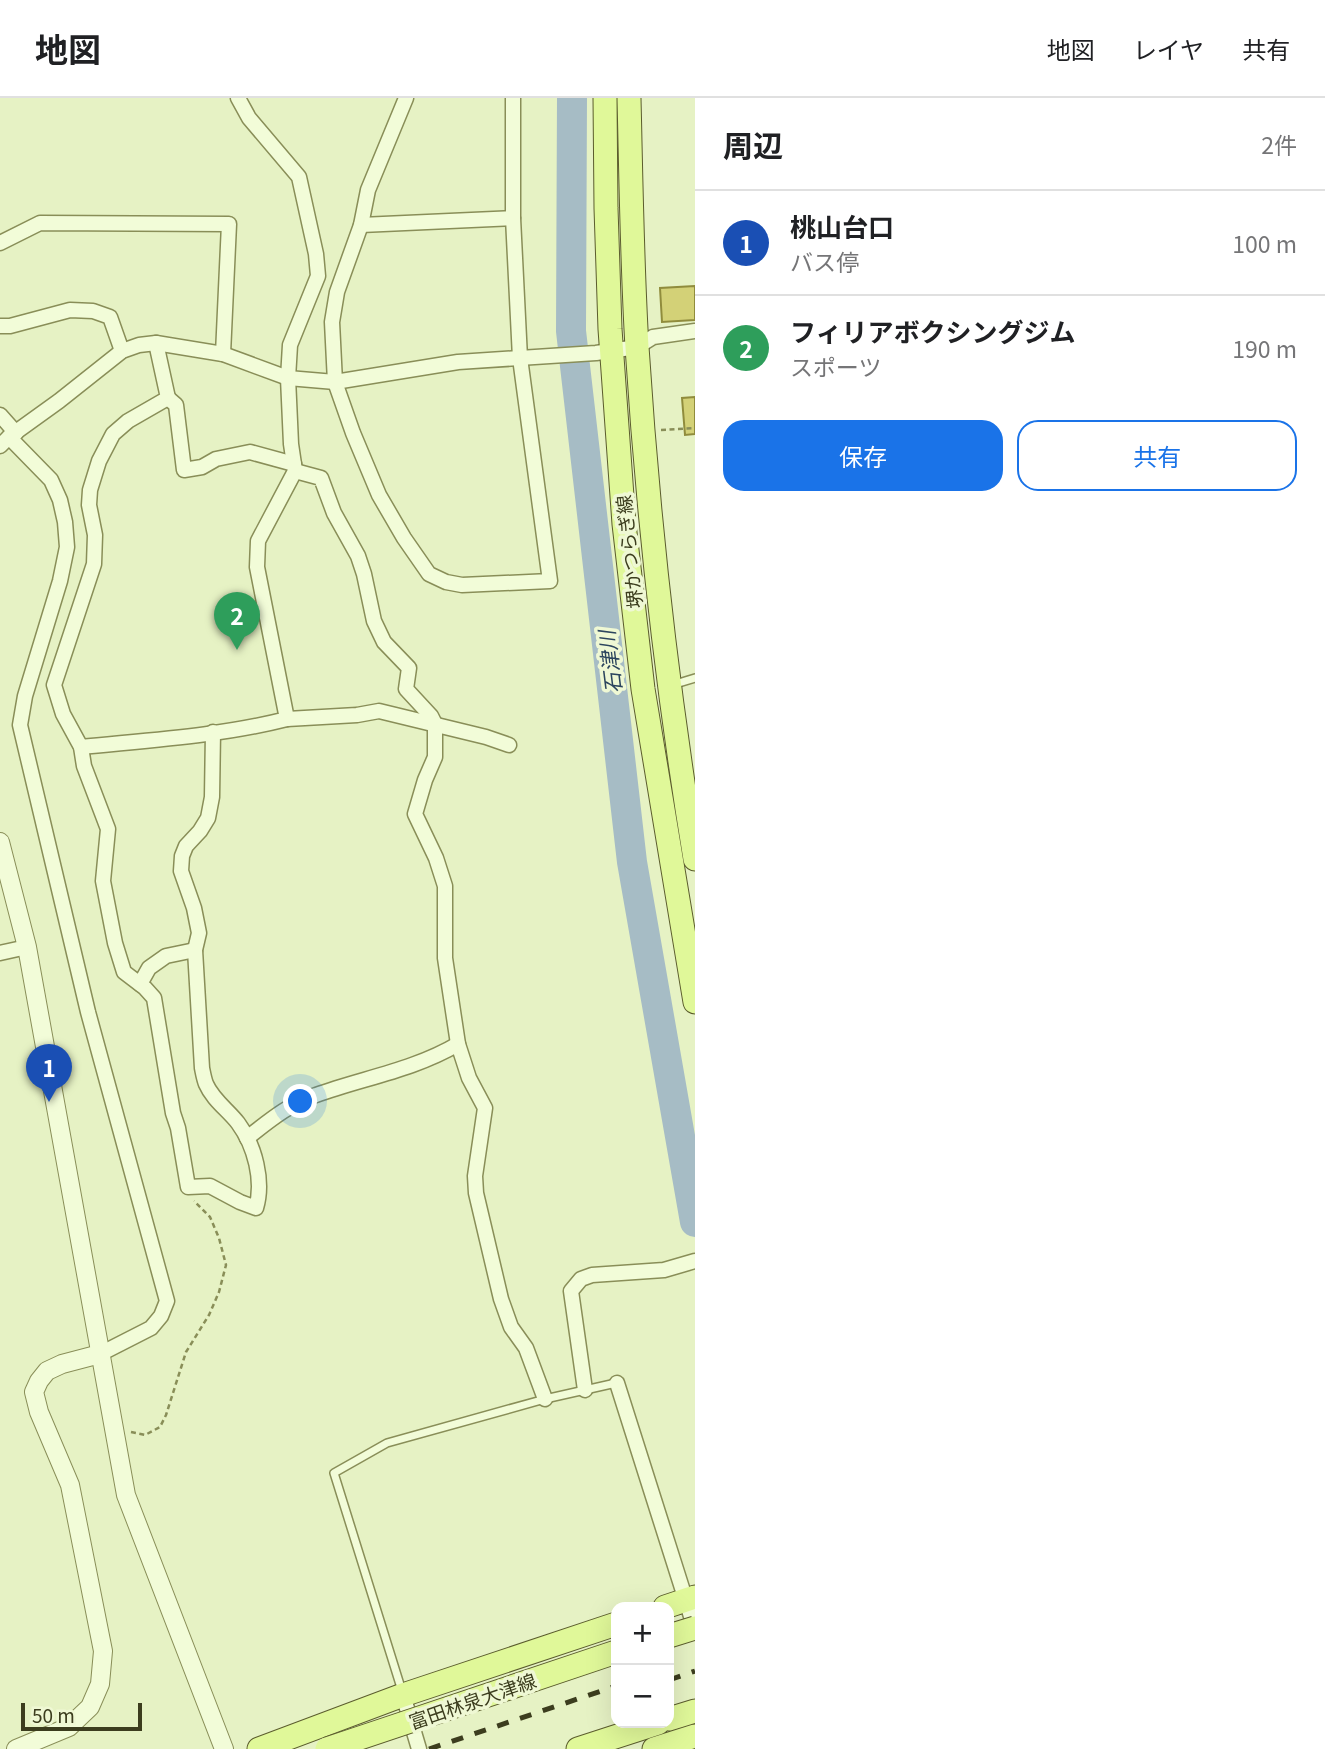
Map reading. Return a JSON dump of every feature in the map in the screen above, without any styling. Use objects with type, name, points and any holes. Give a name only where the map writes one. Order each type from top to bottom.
[{"type":"main road","name":"堺かつらぎ線","points":[[605,98],[606,208],[601,352],[643,689],[695,1002]]},
{"type":"main road","name":"堺かつらぎ線","points":[[629,98],[637,346],[651,522],[668,686],[695,859]]},
{"type":"main road","points":[[674,1604],[691,1599]]},
{"type":"main road","points":[[259,1749],[403,1695],[611,1626]]},
{"type":"main road","points":[[674,1635],[695,1629]]},
{"type":"main road","name":"富田林泉大津線","points":[[327,1749],[611,1654]]},
{"type":"main road","points":[[674,1717],[695,1711]]},
{"type":"main road","points":[[578,1749],[643,1728]]},
{"type":"main road","points":[[654,1749],[695,1736]]},
{"type":"street","points":[[238,98],[249,118],[299,177],[316,254],[318,276],[290,345],[288,378],[294,467],[258,541],[257,567],[287,719]]},
{"type":"street","points":[[406,98],[368,190],[361,225],[337,292],[332,322],[335,382],[379,495],[404,538],[429,574],[446,582],[462,585],[550,581],[520,358],[513,218],[513,98]]},
{"type":"street","points":[[361,225],[513,218]]},
{"type":"street","points":[[0,243],[40,223],[229,224],[223,354]]},
{"type":"street","points":[[0,326],[10,326],[71,310],[93,311],[110,317],[122,351]]},
{"type":"street","points":[[8,439],[122,351],[139,345],[156,343],[223,354],[288,378],[335,382],[458,362],[601,352],[637,346],[653,337],[695,331]]},
{"type":"street","points":[[156,343],[168,398],[176,405],[184,470],[202,467],[216,459],[250,452],[321,478],[334,513],[358,556],[374,621],[384,642],[409,668],[406,689],[435,724],[435,757],[415,814],[436,858],[445,886],[445,958],[457,1044],[469,1078],[485,1108],[475,1185],[511,1327],[526,1348],[545,1399]]},
{"type":"street","points":[[168,398],[128,421],[113,434],[99,461],[90,490],[89,505],[95,535],[94,564],[54,685],[63,714],[81,747],[84,766],[108,829],[103,881],[115,943],[124,972],[154,998],[188,1187],[210,1186],[256,1208],[260,1194],[258,1173],[247,1138],[237,1122],[215,1098],[206,1084],[202,1068],[195,950],[199,933],[181,870],[186,846],[201,831],[208,818],[212,797],[214,733]]},
{"type":"street","points":[[0,415],[8,439],[51,480],[60,500],[65,522],[67,547],[60,581],[25,696],[20,725],[88,1012],[167,1301],[161,1316],[150,1328],[100,1354],[47,1371],[34,1392],[39,1412],[70,1485],[103,1651],[100,1684],[90,1707],[69,1727],[16,1749]]},
{"type":"street","points":[[81,747],[214,733],[287,719],[379,711],[509,745]]},
{"type":"street","points":[[0,842],[27,947],[126,1495],[224,1749]]},
{"type":"street","points":[[0,953],[27,947]]},
{"type":"street","points":[[140,984],[149,968],[166,956],[195,950]]},
{"type":"street","points":[[247,1138],[280,1112],[314,1096],[415,1064],[443,1053],[457,1044]]},
{"type":"street","points":[[585,1390],[571,1291],[581,1279],[592,1275],[664,1270],[695,1261]]},
{"type":"street","points":[[617,1383],[691,1599],[695,1629]]},
{"type":"street","points":[[403,1695],[419,1749]]},
{"type":"lane","points":[[668,686],[695,678]]},
{"type":"lane","points":[[403,1695],[334,1473],[387,1443],[545,1399],[617,1383]]},
{"type":"path","points":[[644,432],[695,428]]},
{"type":"path","points":[[114,1429],[145,1435],[160,1427],[186,1352],[219,1292],[226,1265],[219,1238],[210,1217],[191,1198],[188,1187]]},
{"type":"building","points":[[695,286],[695,320],[662,322],[660,288]]},
{"type":"building","points":[[695,397],[695,434],[685,435],[682,398]]},
{"type":"waterway","name":"石津川","points":[[572,98],[571,331],[632,862],[695,1222]]},
{"type":"railway","points":[[674,1678],[695,1671]]},
{"type":"railway","points":[[429,1749],[611,1688]]},
{"type":"place","name":"フィリアボクシングジム","points":[[237,650]]},
{"type":"place","name":"桃山台口","points":[[49,1102]]}]
